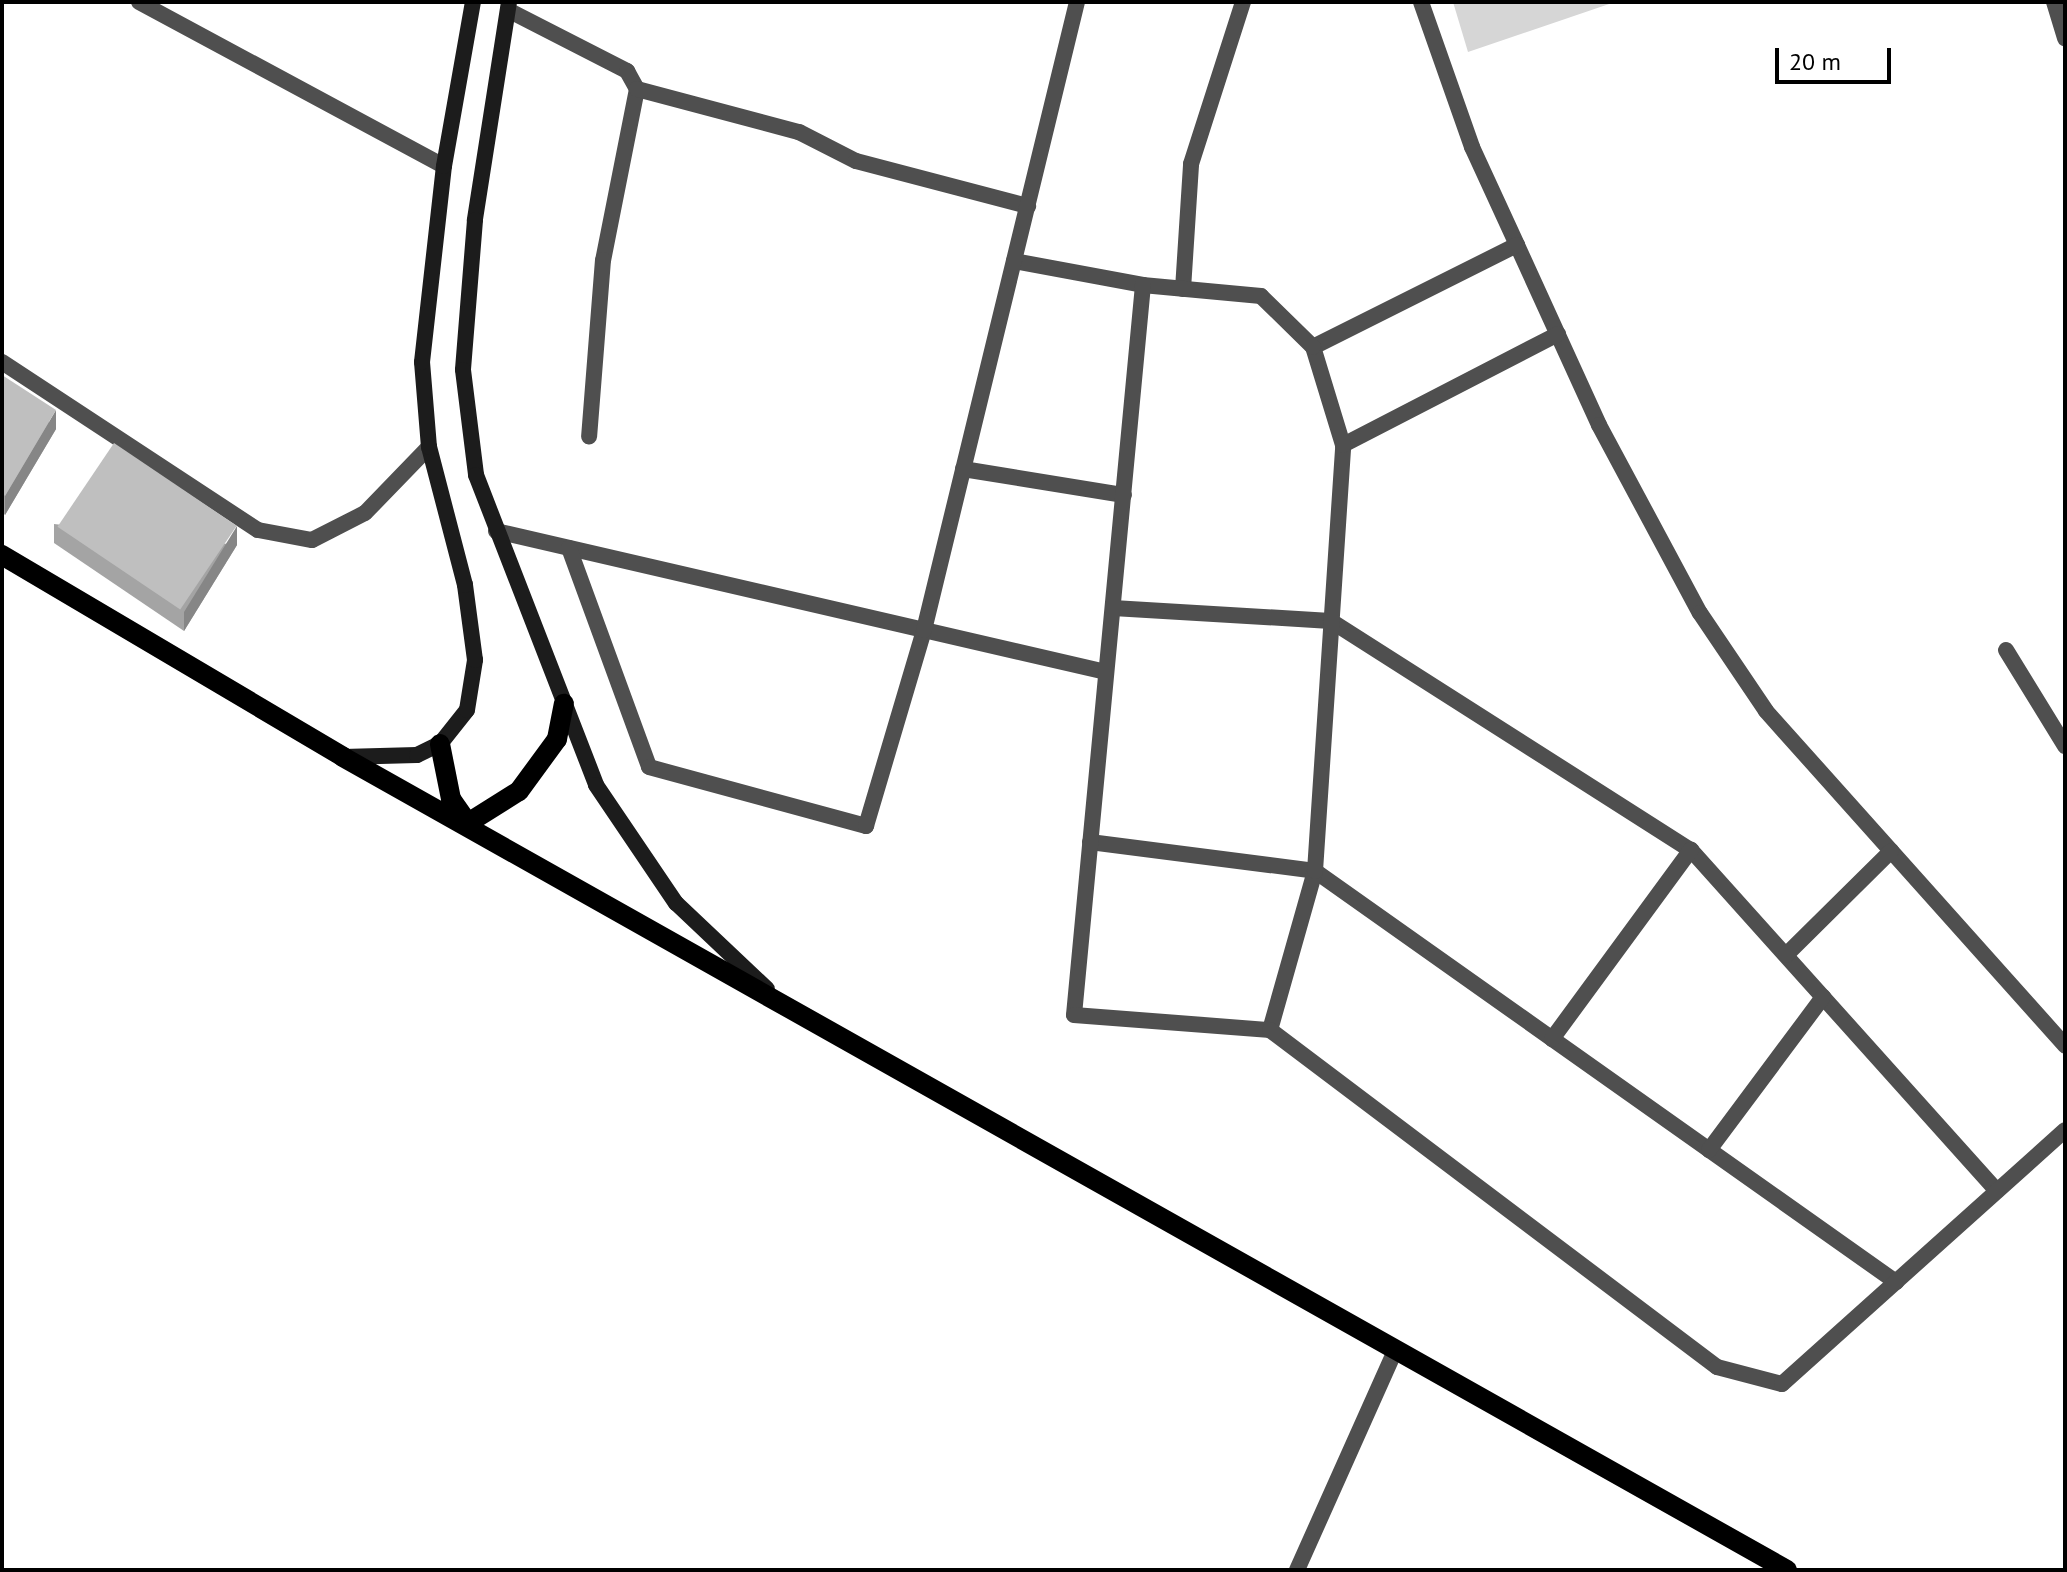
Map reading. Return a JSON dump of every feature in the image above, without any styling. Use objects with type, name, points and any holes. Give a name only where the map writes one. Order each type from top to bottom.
[{"type":"main road","points":[[343,757],[417,755],[440,744],[467,710],[475,660],[465,585],[429,447],[422,362],[444,166],[473,2]]},
{"type":"main road","points":[[508,6],[475,220],[463,370],[476,475],[596,785],[676,903],[780,1002]]},
{"type":"main road","points":[[2,555],[343,757],[468,823],[1787,1570]]},
{"type":"main road","points":[[468,823],[519,791],[557,739],[564,704]]},
{"type":"main road","points":[[440,744],[451,799],[468,823]]},
{"type":"street","points":[[139,2],[444,166]]},
{"type":"street","points":[[569,548],[649,767],[866,826],[924,630],[1077,2]]},
{"type":"street","points":[[1183,289],[1191,164],[1243,2]]},
{"type":"street","points":[[1421,2],[1472,147],[1599,425],[1700,613],[1766,711],[2065,1046]]},
{"type":"street","points":[[2054,2],[2065,38]]},
{"type":"street","points":[[508,6],[627,71],[637,89],[603,260],[589,436]]},
{"type":"street","points":[[637,89],[799,132],[856,161],[1028,206]]},
{"type":"street","points":[[1313,347],[1517,245]]},
{"type":"street","points":[[1014,261],[1143,285],[1261,296],[1313,347],[1343,445],[1315,871],[1270,1030]]},
{"type":"street","points":[[1143,285],[1074,1015],[1270,1030],[1717,1367],[1782,1384],[2065,1130]]},
{"type":"street","points":[[1343,445],[1558,334]]},
{"type":"street","points":[[2,362],[258,530],[312,540],[365,513],[429,447]]},
{"type":"street","points":[[963,469],[1124,495]]},
{"type":"street","points":[[496,531],[1106,672]]},
{"type":"street","points":[[1113,608],[1331,621],[1691,850],[1997,1191]]},
{"type":"street","points":[[2006,650],[2065,746]]},
{"type":"street","points":[[1090,842],[1315,871],[1896,1282]]},
{"type":"street","points":[[1552,1039],[1691,850]]},
{"type":"street","points":[[1786,955],[1891,851]]},
{"type":"street","points":[[1709,1150],[1823,997]]},
{"type":"street","points":[[1297,1570],[1396,1349]]},
{"type":"shaded area","points":[[1453,2],[1615,2],[1468,52]]},
{"type":"building","points":[[2,375],[56,410],[5,496],[2,493]]},
{"type":"building","points":[[114,443],[237,526],[180,609],[58,527]]}]
